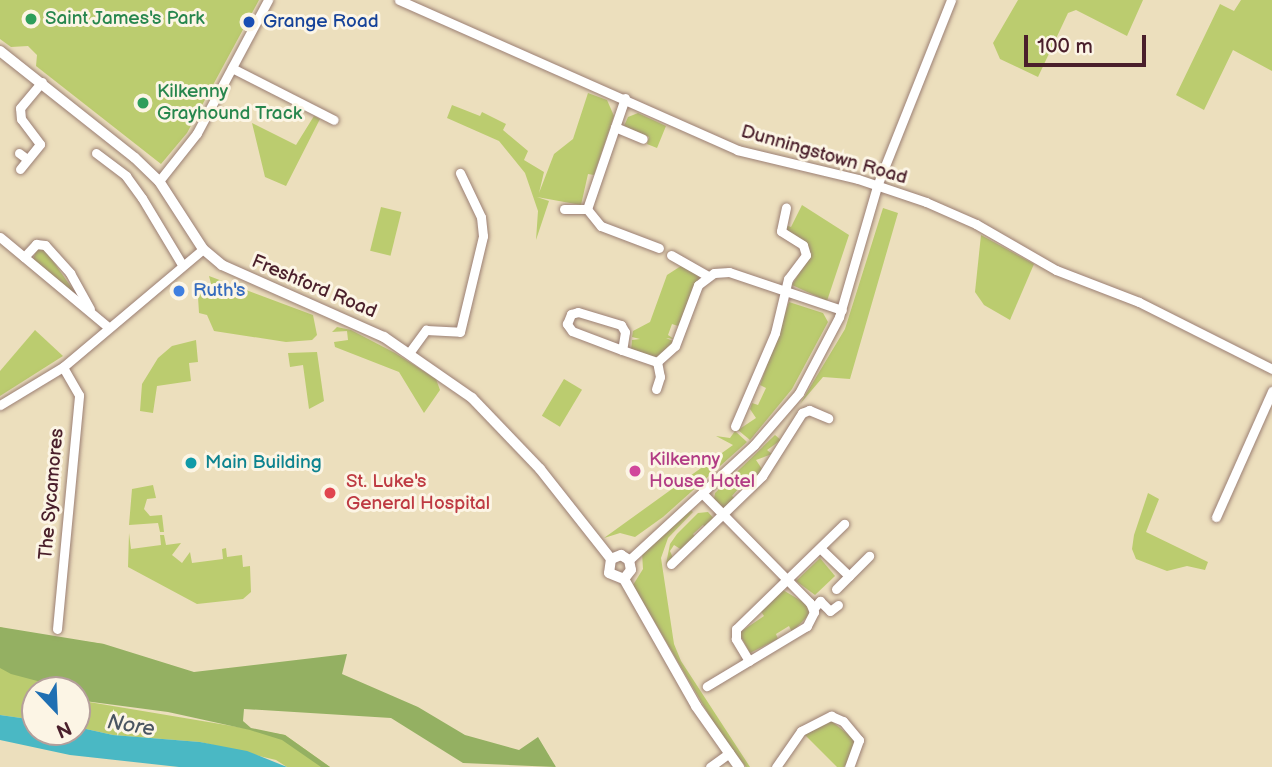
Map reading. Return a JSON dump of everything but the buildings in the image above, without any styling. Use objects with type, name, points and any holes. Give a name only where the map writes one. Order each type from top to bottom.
[{"type":"main road","name":"Freshford Road","points":[[0,51],[42,82],[159,181],[203,249],[237,273],[351,321],[409,353],[463,390],[508,433],[611,559],[610,575],[624,579],[739,767]]},
{"type":"main road","points":[[611,559],[621,555],[629,560],[631,570],[624,579]]},
{"type":"street","points":[[159,181],[197,133],[268,0]]},
{"type":"street","name":"Dunningstown Road","points":[[399,0],[737,150],[877,186],[976,224],[1056,270],[1139,302],[1272,369]]},
{"type":"street","points":[[629,560],[702,494],[785,412],[842,310],[877,186],[951,0]]},
{"type":"street","points":[[232,68],[334,120]]},
{"type":"street","points":[[20,169],[40,140],[24,125],[20,108],[42,82]]},
{"type":"street","points":[[587,209],[625,98]]},
{"type":"street","points":[[615,127],[643,139]]},
{"type":"street","points":[[19,153],[27,159]]},
{"type":"street","points":[[96,153],[126,176],[181,263]]},
{"type":"street","points":[[409,353],[426,330],[460,332],[483,236],[481,217],[460,173]]},
{"type":"street","points":[[736,425],[746,416],[793,270],[806,254],[803,245],[781,231],[786,208]]},
{"type":"street","points":[[564,209],[587,209]]},
{"type":"street","points":[[587,209],[601,226],[659,248]]},
{"type":"street","points":[[0,237],[91,310],[108,327]]},
{"type":"street","points":[[24,257],[36,244],[45,245],[70,273],[91,310]]},
{"type":"street","points":[[0,405],[63,368],[181,263],[203,249]]},
{"type":"street","points":[[675,259],[708,276]]},
{"type":"street","points":[[657,362],[675,346],[698,285],[708,276],[729,272],[842,310]]},
{"type":"street","points":[[622,350],[625,332],[621,325],[578,312],[571,314],[567,324],[572,331],[622,350],[657,362]]},
{"type":"street","points":[[656,389],[660,377],[657,362]]},
{"type":"street","name":"The Sycamores","points":[[57,629],[79,395],[63,368]]},
{"type":"street","points":[[1216,517],[1272,391]]},
{"type":"street","points":[[671,564],[723,517],[762,476],[802,413],[809,410],[828,418]]},
{"type":"street","points":[[702,494],[813,609]]},
{"type":"street","points":[[749,661],[736,639],[736,629],[844,524]]},
{"type":"street","points":[[821,549],[849,576]]},
{"type":"street","points":[[836,589],[869,556]]},
{"type":"street","points":[[707,687],[807,626],[813,609],[820,601],[830,611],[838,604]]},
{"type":"street","points":[[776,767],[801,731],[831,716],[844,721],[859,740],[849,767]]},
{"type":"street","points":[[709,767],[729,753]]},
{"type":"green space","name":"Kilkenny Grayhound Track","points":[[0,0],[259,0],[187,133],[161,164],[36,66],[37,55],[28,46],[11,47],[0,39]]},
{"type":"green space","points":[[1018,0],[1143,0],[1127,36],[1076,10],[1068,13],[1038,77],[1000,59],[993,43]]},
{"type":"green space","points":[[1241,0],[1272,0],[1272,71],[1233,50],[1204,110],[1176,95],[1220,4],[1234,11]]},
{"type":"green space","points":[[588,93],[607,100],[614,116],[594,175],[588,174],[581,205],[537,197],[549,201],[536,240],[538,211],[525,173],[499,141],[447,118],[452,105],[480,116],[482,112],[506,124],[503,130],[528,151],[524,160],[544,172],[539,193],[554,154],[573,139]]},
{"type":"green space","points":[[638,113],[666,126],[657,148],[647,144],[649,137],[624,126],[628,117]]},
{"type":"green space","points":[[314,116],[320,119],[286,186],[265,177],[252,123],[296,145]]},
{"type":"green space","points":[[802,205],[849,235],[827,301],[792,285],[809,257],[809,249],[785,232],[785,225],[791,227]]},
{"type":"green space","points":[[381,207],[401,212],[390,256],[370,251]]},
{"type":"green space","points":[[883,208],[898,213],[850,379],[823,377],[800,404],[845,329]]},
{"type":"green space","points":[[981,235],[1034,264],[1010,320],[984,305],[975,292]]},
{"type":"green space","points":[[37,248],[44,248],[78,297],[33,260]]},
{"type":"green space","points":[[684,264],[700,277],[678,326],[672,324],[668,335],[674,339],[666,338],[673,341],[670,349],[657,359],[631,351],[632,340],[640,339],[632,337],[633,331],[650,322],[667,275]]},
{"type":"green space","points":[[209,276],[313,315],[317,335],[312,340],[286,342],[214,331],[207,315],[199,313],[198,297],[202,292],[203,297],[214,295]]},
{"type":"green space","points":[[789,302],[823,313],[828,322],[792,389],[750,440],[738,430],[756,418],[750,409],[752,403],[758,405],[766,388],[760,385]]},
{"type":"green space","points":[[337,327],[351,330],[395,353],[436,379],[440,390],[424,413],[399,372],[335,347],[334,342],[348,340],[347,331],[332,332]]},
{"type":"green space","points":[[35,330],[63,356],[0,396],[0,371]]},
{"type":"green space","points":[[196,340],[198,362],[189,363],[191,381],[157,386],[153,413],[140,411],[142,384],[158,358],[172,346]]},
{"type":"green space","points":[[317,352],[324,401],[309,409],[303,365],[290,367],[288,353]]},
{"type":"green space","points":[[564,379],[582,390],[560,427],[542,416]]},
{"type":"green space","points":[[735,431],[747,442],[663,517],[635,537],[620,533],[604,538],[733,445],[716,436],[730,438]]},
{"type":"green space","points":[[775,435],[781,440],[767,450],[772,454],[756,460],[762,469],[754,481],[749,477],[732,496],[737,500],[725,510],[714,499],[715,493]]},
{"type":"green space","points":[[153,485],[156,498],[147,499],[144,509],[150,516],[162,515],[164,532],[160,532],[158,523],[129,525],[132,489]]},
{"type":"green space","points":[[1148,493],[1159,499],[1146,532],[1208,562],[1205,570],[1187,566],[1167,571],[1136,559],[1132,549],[1134,535]]},
{"type":"green space","points":[[690,509],[693,512],[668,538],[661,558],[674,644],[681,661],[750,767],[746,767],[719,732],[633,585],[643,569],[642,553]]},
{"type":"green space","points":[[708,512],[716,521],[708,529],[703,525],[693,534],[697,539],[682,550],[674,545],[670,551],[673,558],[666,564],[670,544],[677,534],[698,513]]},
{"type":"green space","points":[[129,533],[131,549],[161,545],[160,535],[164,535],[166,545],[181,543],[172,555],[182,563],[190,552],[192,563],[223,559],[222,549],[226,548],[227,557],[242,555],[243,567],[250,566],[251,592],[243,599],[197,604],[128,567]]},
{"type":"green space","points":[[820,558],[835,576],[815,595],[796,581]]},
{"type":"green space","points":[[783,590],[808,605],[809,615],[792,632],[789,626],[776,634],[778,639],[750,653],[739,633],[764,616],[760,610]]},
{"type":"green space","points":[[0,627],[20,633],[104,644],[85,676],[21,676],[21,718],[0,715]]},
{"type":"green space","points":[[0,627],[104,644],[194,672],[347,654],[342,674],[418,707],[465,735],[519,750],[538,737],[556,767],[463,763],[391,718],[244,709],[243,721],[251,728],[285,735],[330,767],[321,767],[282,740],[250,730],[168,712],[91,702],[91,676],[21,677],[0,668]]},
{"type":"green space","points":[[91,702],[285,735],[330,767],[287,767],[276,760],[200,742],[113,735],[91,730]]},
{"type":"green space","points":[[830,720],[854,739],[855,750],[844,767],[837,767],[804,734]]},
{"type":"water","points":[[0,715],[21,718],[21,744],[0,740]]},
{"type":"water","points":[[91,730],[113,735],[200,742],[247,751],[287,767],[179,767],[70,755],[28,746],[91,746]]},
{"type":"place","name":"Saint James's Park","points":[[31,19]]},
{"type":"place","name":"Grange Road","points":[[249,22]]},
{"type":"place","name":"Kilkenny Grayhound Track","points":[[143,103]]},
{"type":"place","name":"Ruth's","points":[[179,291]]},
{"type":"place","name":"Main Building","points":[[191,463]]},
{"type":"place","name":"Kilkenny House Hotel","points":[[635,471]]},
{"type":"place","name":"St. Luke's General Hospital","points":[[330,493]]},
{"type":"water label","name":"Nore","points":[[131,726]]}]
